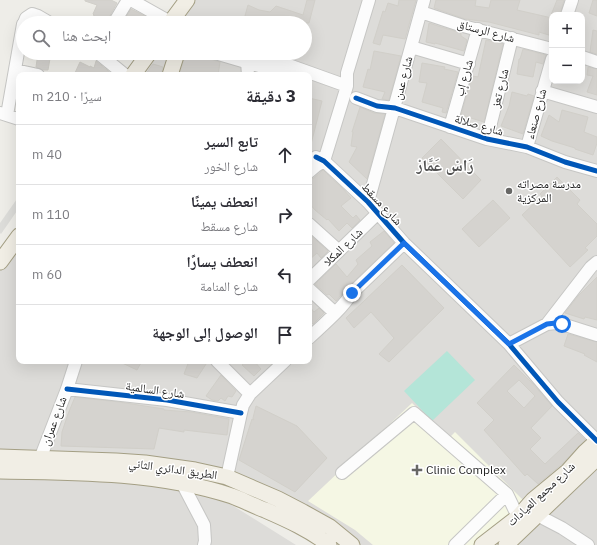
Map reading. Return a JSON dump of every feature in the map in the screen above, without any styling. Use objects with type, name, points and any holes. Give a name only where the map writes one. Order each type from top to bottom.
[{"type":"main road","points":[[178,16],[186,1]]},
{"type":"main road","points":[[135,72],[144,60]]},
{"type":"main road","points":[[171,72],[175,60]]},
{"type":"main road","points":[[7,254],[16,240]]},
{"type":"main road","name":"شارع مجمع العيادات","points":[[482,545],[518,516],[533,500],[564,474],[597,441]]},
{"type":"main road","name":"الطريق الدائري الثاني","points":[[0,457],[145,463],[195,470],[227,477],[304,512],[330,527],[352,545]]},
{"type":"main road","name":"شارع مجمع العيادات","points":[[506,545],[597,458]]},
{"type":"main road","name":"الطريق الدائري الثاني","points":[[0,471],[122,475],[206,489],[233,497],[298,525],[322,539],[329,545]]},
{"type":"street","points":[[119,16],[129,0],[160,16]]},
{"type":"street","points":[[314,166],[342,90],[369,0]]},
{"type":"street","name":"شارع عدن","points":[[368,202],[424,0]]},
{"type":"street","points":[[568,12],[572,0]]},
{"type":"street","name":"شارع الرستاق","points":[[421,12],[463,26],[549,48]]},
{"type":"street","name":"شارع إب","points":[[450,127],[478,29]]},
{"type":"street","name":"شارع تعز","points":[[487,138],[512,38]]},
{"type":"street","points":[[411,47],[469,64]]},
{"type":"street","points":[[585,58],[597,62]]},
{"type":"street","points":[[16,118],[3,114],[17,60]]},
{"type":"street","points":[[107,60],[121,72]]},
{"type":"street","points":[[249,72],[251,60]]},
{"type":"street","points":[[256,60],[283,72]]},
{"type":"street","points":[[257,60],[291,72]]},
{"type":"street","name":"شارع صنعاء","points":[[527,147],[549,69]]},
{"type":"street","points":[[15,70],[24,72]]},
{"type":"street","points":[[312,79],[342,90]]},
{"type":"street","points":[[312,82],[342,90]]},
{"type":"street","name":"شارع صلالة","points":[[342,90],[356,98],[377,106],[395,108],[487,138],[527,147],[565,162],[597,171]]},
{"type":"street","points":[[542,91],[597,107]]},
{"type":"street","name":"شارع مسقط","points":[[314,166],[368,202],[404,243],[509,344],[558,402],[597,441]]},
{"type":"street","name":"شارع المكلا","points":[[312,277],[378,214]]},
{"type":"street","points":[[312,227],[339,251]]},
{"type":"street","points":[[312,335],[335,313],[352,293],[404,243]]},
{"type":"street","points":[[547,324],[591,267],[597,262]]},
{"type":"street","points":[[312,292],[335,313]]},
{"type":"street","points":[[509,344],[547,324],[556,323],[597,335]]},
{"type":"street","name":"شارع عمران","points":[[40,459],[75,364]]},
{"type":"street","points":[[220,364],[250,394]]},
{"type":"street","points":[[227,477],[244,405],[250,394],[282,364]]},
{"type":"street","name":"شارع السالمية","points":[[67,389],[167,400],[241,413]]},
{"type":"street","points":[[342,473],[414,413],[507,494],[518,516]]},
{"type":"street","points":[[182,484],[204,525],[204,545]]},
{"type":"street","points":[[455,545],[507,494]]},
{"type":"street","points":[[537,515],[562,528],[585,544]]},
{"type":"shaded area","points":[[188,0],[597,0],[597,545],[344,545],[241,489],[169,470],[0,462],[0,264],[16,242],[16,364],[312,364],[312,72],[136,72],[145,60],[312,60],[312,16],[175,16]]},
{"type":"shaded area","points":[[16,200],[16,212],[1,234],[0,223]]},
{"type":"shaded area","name":"Clinic Complex","points":[[412,403],[448,439],[455,432],[524,501],[480,545],[373,545],[355,530],[308,501]]},
{"type":"shaded area","points":[[0,474],[206,489],[296,545],[0,545]]},
{"type":"green space","points":[[447,351],[475,380],[432,421],[404,391]]},
{"type":"building","points":[[111,0],[117,3],[110,16],[94,16],[97,5],[85,1]]},
{"type":"building","points":[[307,0],[315,0],[311,16],[245,16],[248,5],[259,10],[270,12],[276,6],[303,15]]},
{"type":"building","points":[[399,0],[416,0],[405,39],[383,35],[380,45],[373,43],[383,11],[385,12],[388,3],[398,6]]},
{"type":"building","points":[[436,0],[476,0],[475,6],[489,8],[491,0],[520,0],[517,10],[549,17],[549,35],[539,32],[539,35],[489,22],[465,19],[434,8]]},
{"type":"building","points":[[557,0],[564,0],[561,12],[552,12]]},
{"type":"building","points":[[593,0],[597,0],[597,16],[589,13]]},
{"type":"building","points":[[131,9],[145,16],[127,16]]},
{"type":"building","points":[[429,23],[461,33],[461,36],[467,40],[464,51],[426,42]]},
{"type":"building","points":[[593,30],[597,31],[597,54],[590,52]]},
{"type":"building","points":[[486,40],[503,44],[484,122],[461,115],[472,76],[478,77]]},
{"type":"building","points":[[523,49],[546,55],[543,64],[536,62],[533,77],[517,74],[519,59]]},
{"type":"building","points":[[374,51],[401,56],[389,100],[382,99],[385,92],[363,87],[368,69],[370,70]]},
{"type":"building","points":[[37,60],[50,60],[48,70],[43,70],[36,67]]},
{"type":"building","points":[[184,60],[213,60],[220,62],[218,72],[180,72]]},
{"type":"building","points":[[96,61],[109,72],[75,72],[80,62],[94,68]]},
{"type":"building","points":[[422,63],[445,67],[444,69],[458,72],[446,113],[442,112],[443,108],[422,102],[427,83],[419,82]]},
{"type":"building","points":[[153,64],[163,67],[162,72],[147,72]]},
{"type":"building","points":[[588,67],[597,69],[597,95],[587,92],[593,76],[587,75]]},
{"type":"building","points":[[512,92],[527,96],[528,94],[534,96],[523,134],[501,126],[509,106]]},
{"type":"building","points":[[312,99],[322,101],[312,140]]},
{"type":"building","points":[[360,107],[374,113],[385,114],[367,179],[349,162],[357,147],[351,146],[352,132]]},
{"type":"building","points":[[562,110],[588,117],[584,132],[597,137],[597,143],[593,155],[541,136],[549,115],[559,122]]},
{"type":"building","points":[[441,139],[481,180],[463,199],[422,158]]},
{"type":"building","points":[[323,170],[351,198],[341,206],[353,218],[356,215],[360,220],[352,228],[347,223],[339,231],[328,219],[327,220],[312,206],[312,179]]},
{"type":"building","points":[[557,177],[580,200],[577,204],[597,224],[597,236],[585,248],[588,250],[570,267],[522,215],[542,196],[540,194]]},
{"type":"building","points":[[493,200],[510,218],[479,247],[462,229]]},
{"type":"building","points":[[384,231],[394,243],[347,288],[336,301],[315,284],[336,264],[347,277],[358,264],[356,260],[372,246],[370,242]]},
{"type":"building","points":[[312,237],[328,251],[321,258],[317,253],[312,257]]},
{"type":"building","points":[[402,265],[444,308],[389,362],[379,354],[394,338],[371,312],[354,328],[346,318]]},
{"type":"building","points":[[597,277],[597,320],[585,317],[584,319],[565,313],[578,296]]},
{"type":"building","points":[[319,308],[324,313],[313,324],[312,310],[314,312]]},
{"type":"building","points":[[568,334],[597,342],[597,362],[584,355],[585,354],[564,346]]},
{"type":"building","points":[[124,364],[140,364],[137,370]]},
{"type":"building","points":[[188,364],[206,364],[197,378],[184,374]]},
{"type":"building","points":[[257,364],[261,369],[254,376],[242,365]]},
{"type":"building","points":[[514,365],[552,406],[531,428],[541,438],[530,449],[545,464],[578,433],[585,440],[562,464],[538,484],[527,474],[525,476],[484,430],[494,420],[477,403]],"holes":[[[519,380],[535,396],[524,408],[507,391]]]},
{"type":"building","points":[[221,375],[236,391],[232,397],[228,396],[225,401],[221,398],[218,401],[212,400],[206,396]]},
{"type":"building","points":[[75,397],[119,402],[164,410],[191,412],[229,419],[227,435],[184,430],[184,432],[159,428],[154,449],[61,446],[62,432]]},
{"type":"building","points":[[256,406],[297,426],[327,458],[295,492],[239,460],[252,419],[254,420],[253,418]]},
{"type":"cycle path","points":[[356,98],[377,106],[395,108],[487,139],[527,147],[565,162],[597,171]]},
{"type":"cycle path","points":[[316,157],[324,161],[368,202],[404,243],[509,344],[558,402],[597,441]]},
{"type":"cycle path","points":[[67,389],[167,400],[241,413]]},
{"type":"place","name":"مدرسة مصراته المركزية","points":[[509,191]]},
{"type":"place","name":"Clinic Complex","points":[[417,470]]},
{"type":"district","name":"رَاسْ عَمَّارْ","points":[[445,165]]},
{"type":"route","points":[[352,293],[404,243],[509,344],[547,324],[562,324]]}]
